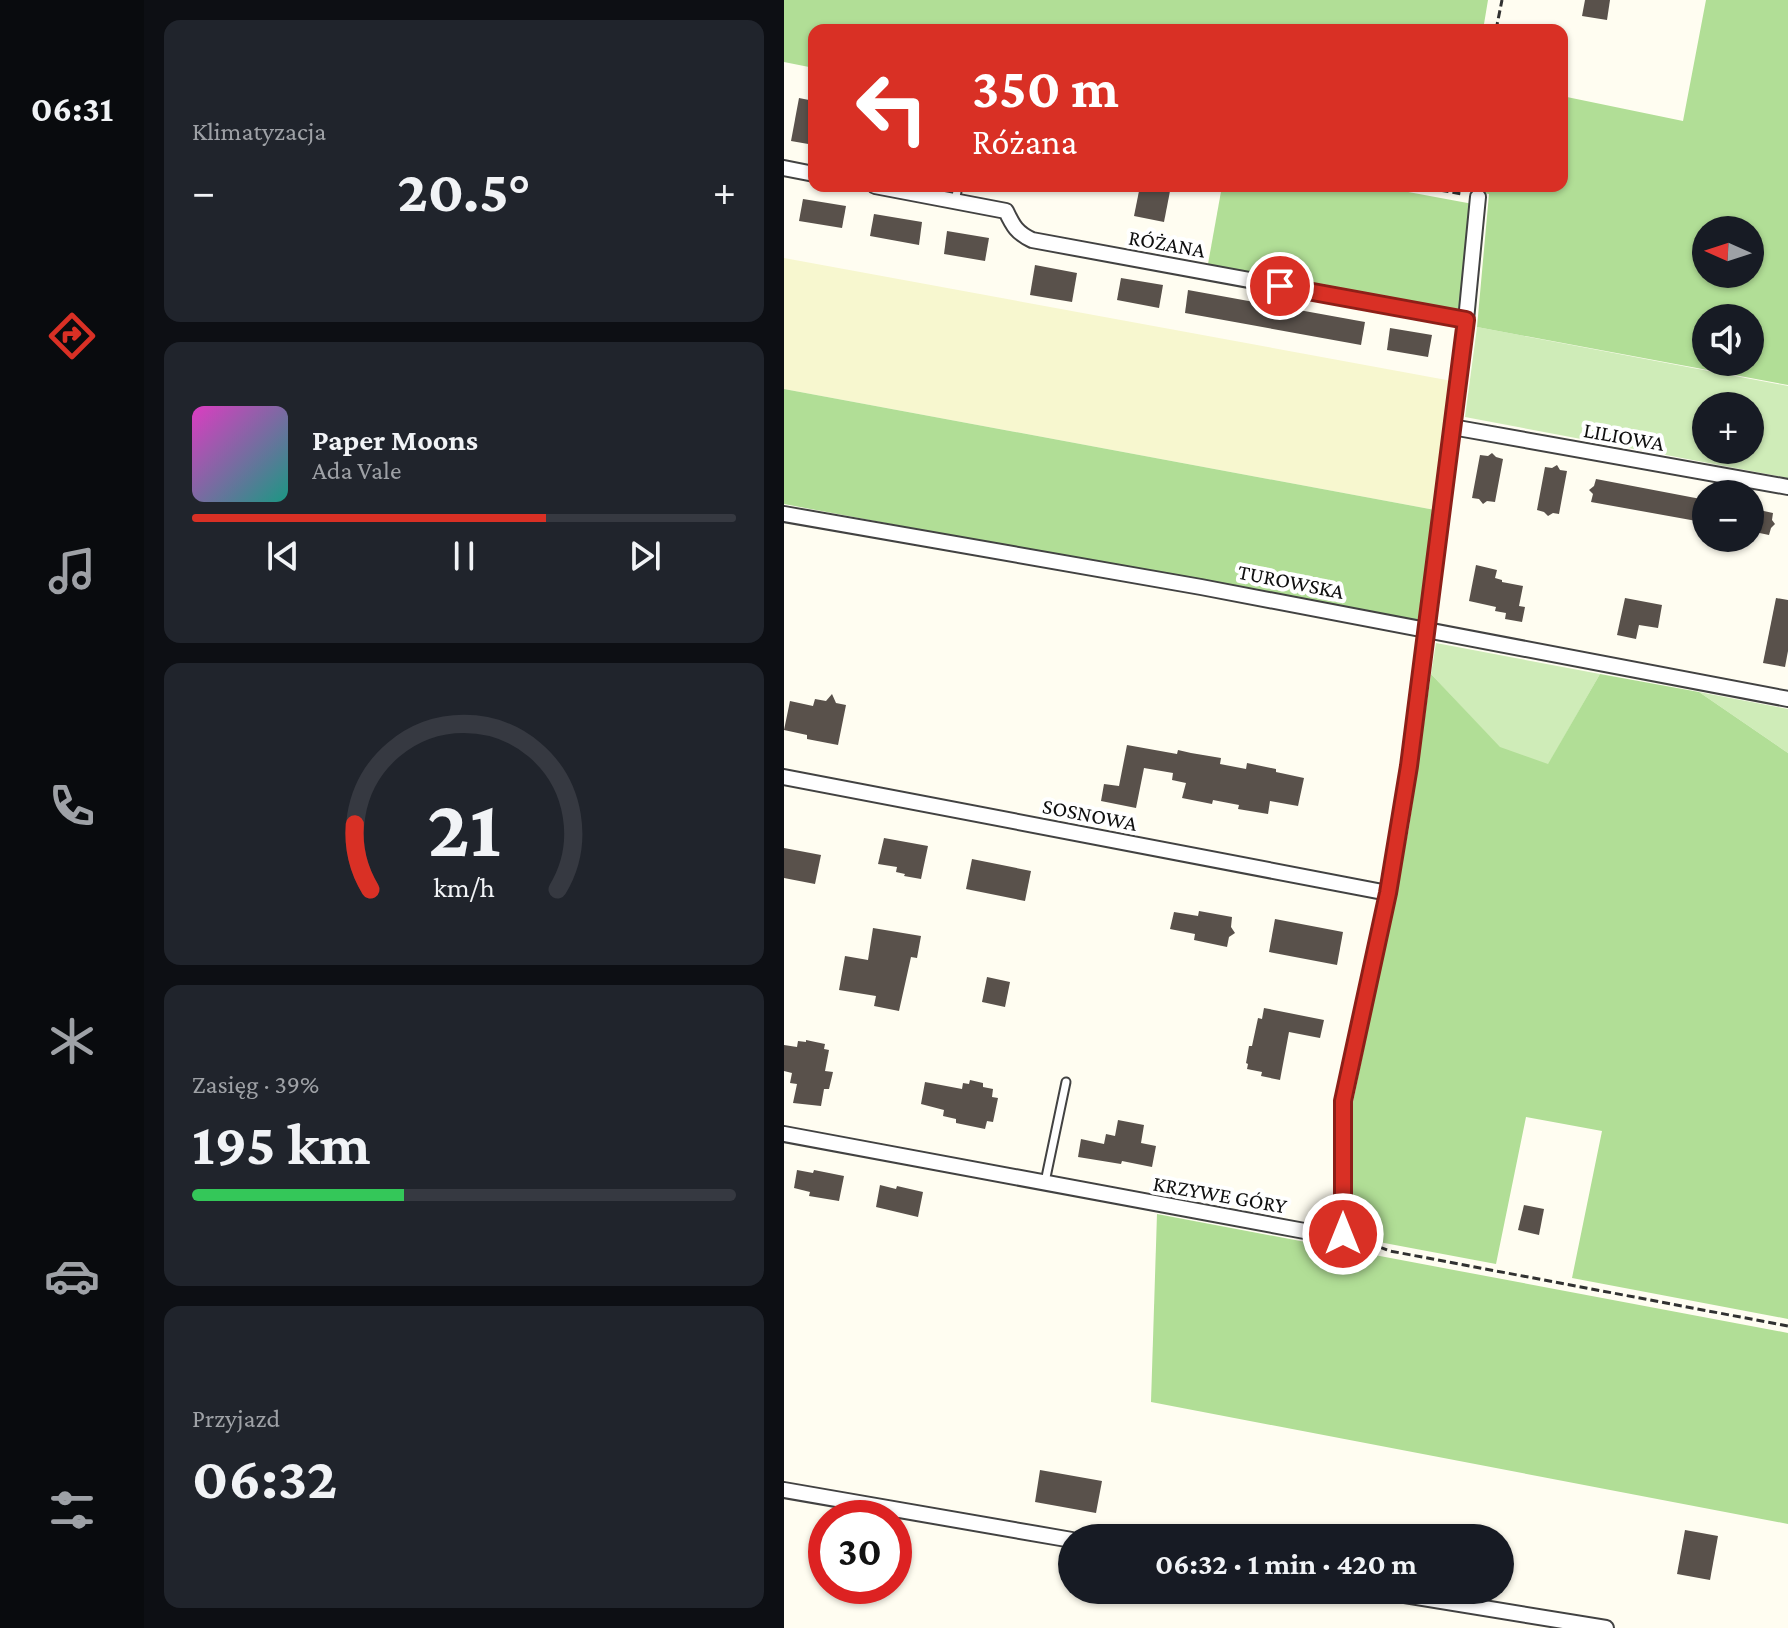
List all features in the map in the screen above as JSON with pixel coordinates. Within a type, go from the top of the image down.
[{"type":"street","points":[[784,168],[808,173]]},
{"type":"street","name":"RÓŻANA","points":[[905,192],[1006,211],[1019,234],[1032,240],[1466,320]]},
{"type":"street","points":[[1343,1234],[1343,1101],[1388,893],[1409,766],[1466,320],[1478,197]]},
{"type":"street","name":"LILIOWA","points":[[1452,427],[1788,487]]},
{"type":"street","name":"TUROWSKA","points":[[784,514],[1201,587],[1788,699]]},
{"type":"street","name":"SOSNOWA","points":[[784,777],[1388,893]]},
{"type":"street","name":"KRZYWE GÓRY","points":[[784,1134],[1310,1232],[1343,1234]]},
{"type":"street","points":[[784,1490],[1058,1538]]},
{"type":"street","points":[[1459,1604],[1606,1628]]},
{"type":"lane","points":[[955,202],[957,192]]},
{"type":"lane","points":[[1044,1184],[1066,1082]]},
{"type":"path","points":[[1497,24],[1502,0]]},
{"type":"path","points":[[1450,192],[1478,197]]},
{"type":"path","points":[[1343,1234],[1390,1251],[1788,1326]]},
{"type":"green space","points":[[784,0],[1488,0],[1484,24],[808,24],[808,67],[784,62]]},
{"type":"green space","points":[[1706,0],[1788,0],[1788,385],[1740,376],[1764,376],[1764,304],[1692,304],[1692,367],[1477,327],[1489,194],[1478,192],[1568,192],[1568,97],[1683,121]]},
{"type":"green space","points":[[1221,192],[1408,192],[1473,204],[1460,310],[1208,264]]},
{"type":"green space","points":[[784,258],[1452,381],[1435,510],[784,389]]},
{"type":"green space","points":[[1477,327],[1692,368],[1692,376],[1735,376],[1788,386],[1788,478],[1714,464],[1764,464],[1764,392],[1692,392],[1692,460],[1465,417]]},
{"type":"green space","points":[[784,389],[1435,510],[1421,623],[784,504]]},
{"type":"green space","points":[[1436,643],[1600,674],[1548,765],[1500,748],[1431,674]]},
{"type":"green space","points":[[1431,674],[1500,747],[1548,764],[1600,674],[1699,692],[1788,753],[1788,1319],[1572,1278],[1602,1131],[1526,1117],[1496,1264],[1379,1242],[1352,1224],[1347,1195],[1349,1122],[1409,828]]},
{"type":"green space","points":[[1699,692],[1788,709],[1788,753]]},
{"type":"green space","points":[[1157,1214],[1788,1333],[1788,1524],[1151,1402]]},
{"type":"building","points":[[1585,0],[1610,0],[1607,20],[1582,16]]},
{"type":"building","points":[[799,98],[808,100],[808,144],[791,141]]},
{"type":"building","points":[[1139,192],[1170,192],[1164,222],[1134,216]]},
{"type":"building","points":[[803,199],[846,206],[842,228],[799,221]]},
{"type":"building","points":[[874,214],[922,222],[919,245],[870,236]]},
{"type":"building","points":[[947,231],[989,238],[985,261],[944,254]]},
{"type":"building","points":[[1035,265],[1077,273],[1072,302],[1030,295]]},
{"type":"building","points":[[1121,278],[1163,285],[1159,308],[1117,300]]},
{"type":"building","points":[[1188,290],[1365,322],[1361,345],[1185,313]]},
{"type":"building","points":[[1390,328],[1432,335],[1428,357],[1387,350]]},
{"type":"building","points":[[1492,453],[1503,459],[1495,502],[1483,504],[1479,499],[1472,498],[1480,455]]},
{"type":"building","points":[[1557,465],[1560,470],[1567,471],[1559,514],[1548,516],[1537,510],[1545,467]]},
{"type":"building","points":[[1596,479],[1692,497],[1692,520],[1591,502],[1593,494],[1589,490]]},
{"type":"building","points":[[1764,511],[1773,513],[1775,524],[1769,535],[1764,534]]},
{"type":"building","points":[[1476,565],[1497,570],[1495,578],[1502,582],[1523,586],[1519,606],[1525,607],[1522,622],[1505,619],[1506,613],[1495,611],[1496,607],[1469,601]]},
{"type":"building","points":[[1625,598],[1662,605],[1658,628],[1639,625],[1636,639],[1617,635]]},
{"type":"building","points":[[1776,598],[1788,600],[1785,667],[1763,663]]},
{"type":"building","points":[[832,694],[836,703],[846,705],[838,745],[807,739],[807,735],[784,730],[790,701],[813,706],[815,699],[826,701]]},
{"type":"building","points":[[1127,745],[1221,758],[1220,764],[1246,769],[1247,763],[1304,778],[1298,806],[1270,801],[1268,814],[1238,809],[1239,805],[1213,800],[1212,804],[1182,798],[1186,783],[1172,780],[1173,773],[1144,768],[1136,808],[1101,801],[1104,784],[1119,786]]},
{"type":"building","points":[[884,838],[928,846],[921,879],[896,872],[897,867],[878,864]]},
{"type":"building","points":[[784,848],[821,855],[815,884],[784,878]]},
{"type":"building","points":[[972,859],[1031,871],[1025,901],[966,889]]},
{"type":"building","points":[[1199,911],[1232,917],[1231,927],[1235,933],[1229,937],[1227,947],[1194,940],[1195,934],[1170,929],[1174,912],[1198,916]]},
{"type":"building","points":[[1275,919],[1343,932],[1337,965],[1269,952]]},
{"type":"building","points":[[873,928],[921,936],[917,958],[911,957],[899,1011],[874,1006],[876,996],[839,990],[845,956],[868,960]]},
{"type":"building","points":[[987,977],[1010,982],[1005,1007],[982,1002]]},
{"type":"building","points":[[1264,1008],[1324,1020],[1320,1038],[1289,1032],[1280,1080],[1247,1069],[1249,1046],[1252,1046],[1258,1018],[1262,1019]]},
{"type":"building","points":[[798,1041],[825,1044],[824,1049],[829,1050],[825,1071],[833,1072],[829,1089],[824,1089],[821,1106],[793,1103],[797,1084],[790,1083],[792,1073],[784,1071],[784,1045],[797,1047]]},
{"type":"building","points":[[970,1080],[993,1089],[992,1097],[998,1098],[993,1122],[987,1121],[985,1129],[956,1123],[956,1119],[943,1116],[944,1110],[921,1104],[925,1082],[962,1089],[963,1083],[969,1084]]},
{"type":"building","points":[[1118,1120],[1144,1125],[1141,1143],[1156,1146],[1152,1167],[1078,1157],[1081,1139],[1104,1144],[1106,1134],[1115,1136]]},
{"type":"building","points":[[797,1170],[844,1176],[839,1201],[809,1196],[810,1192],[794,1188]]},
{"type":"building","points":[[880,1185],[923,1192],[918,1217],[876,1207]]},
{"type":"building","points":[[1524,1205],[1544,1209],[1539,1235],[1518,1230]]},
{"type":"building","points":[[1040,1470],[1102,1481],[1096,1513],[1035,1502]]},
{"type":"building","points":[[1685,1530],[1718,1536],[1710,1580],[1677,1574]]},
{"type":"route","points":[[1280,286],[1466,320],[1409,766],[1388,893],[1343,1101],[1343,1234]]}]
